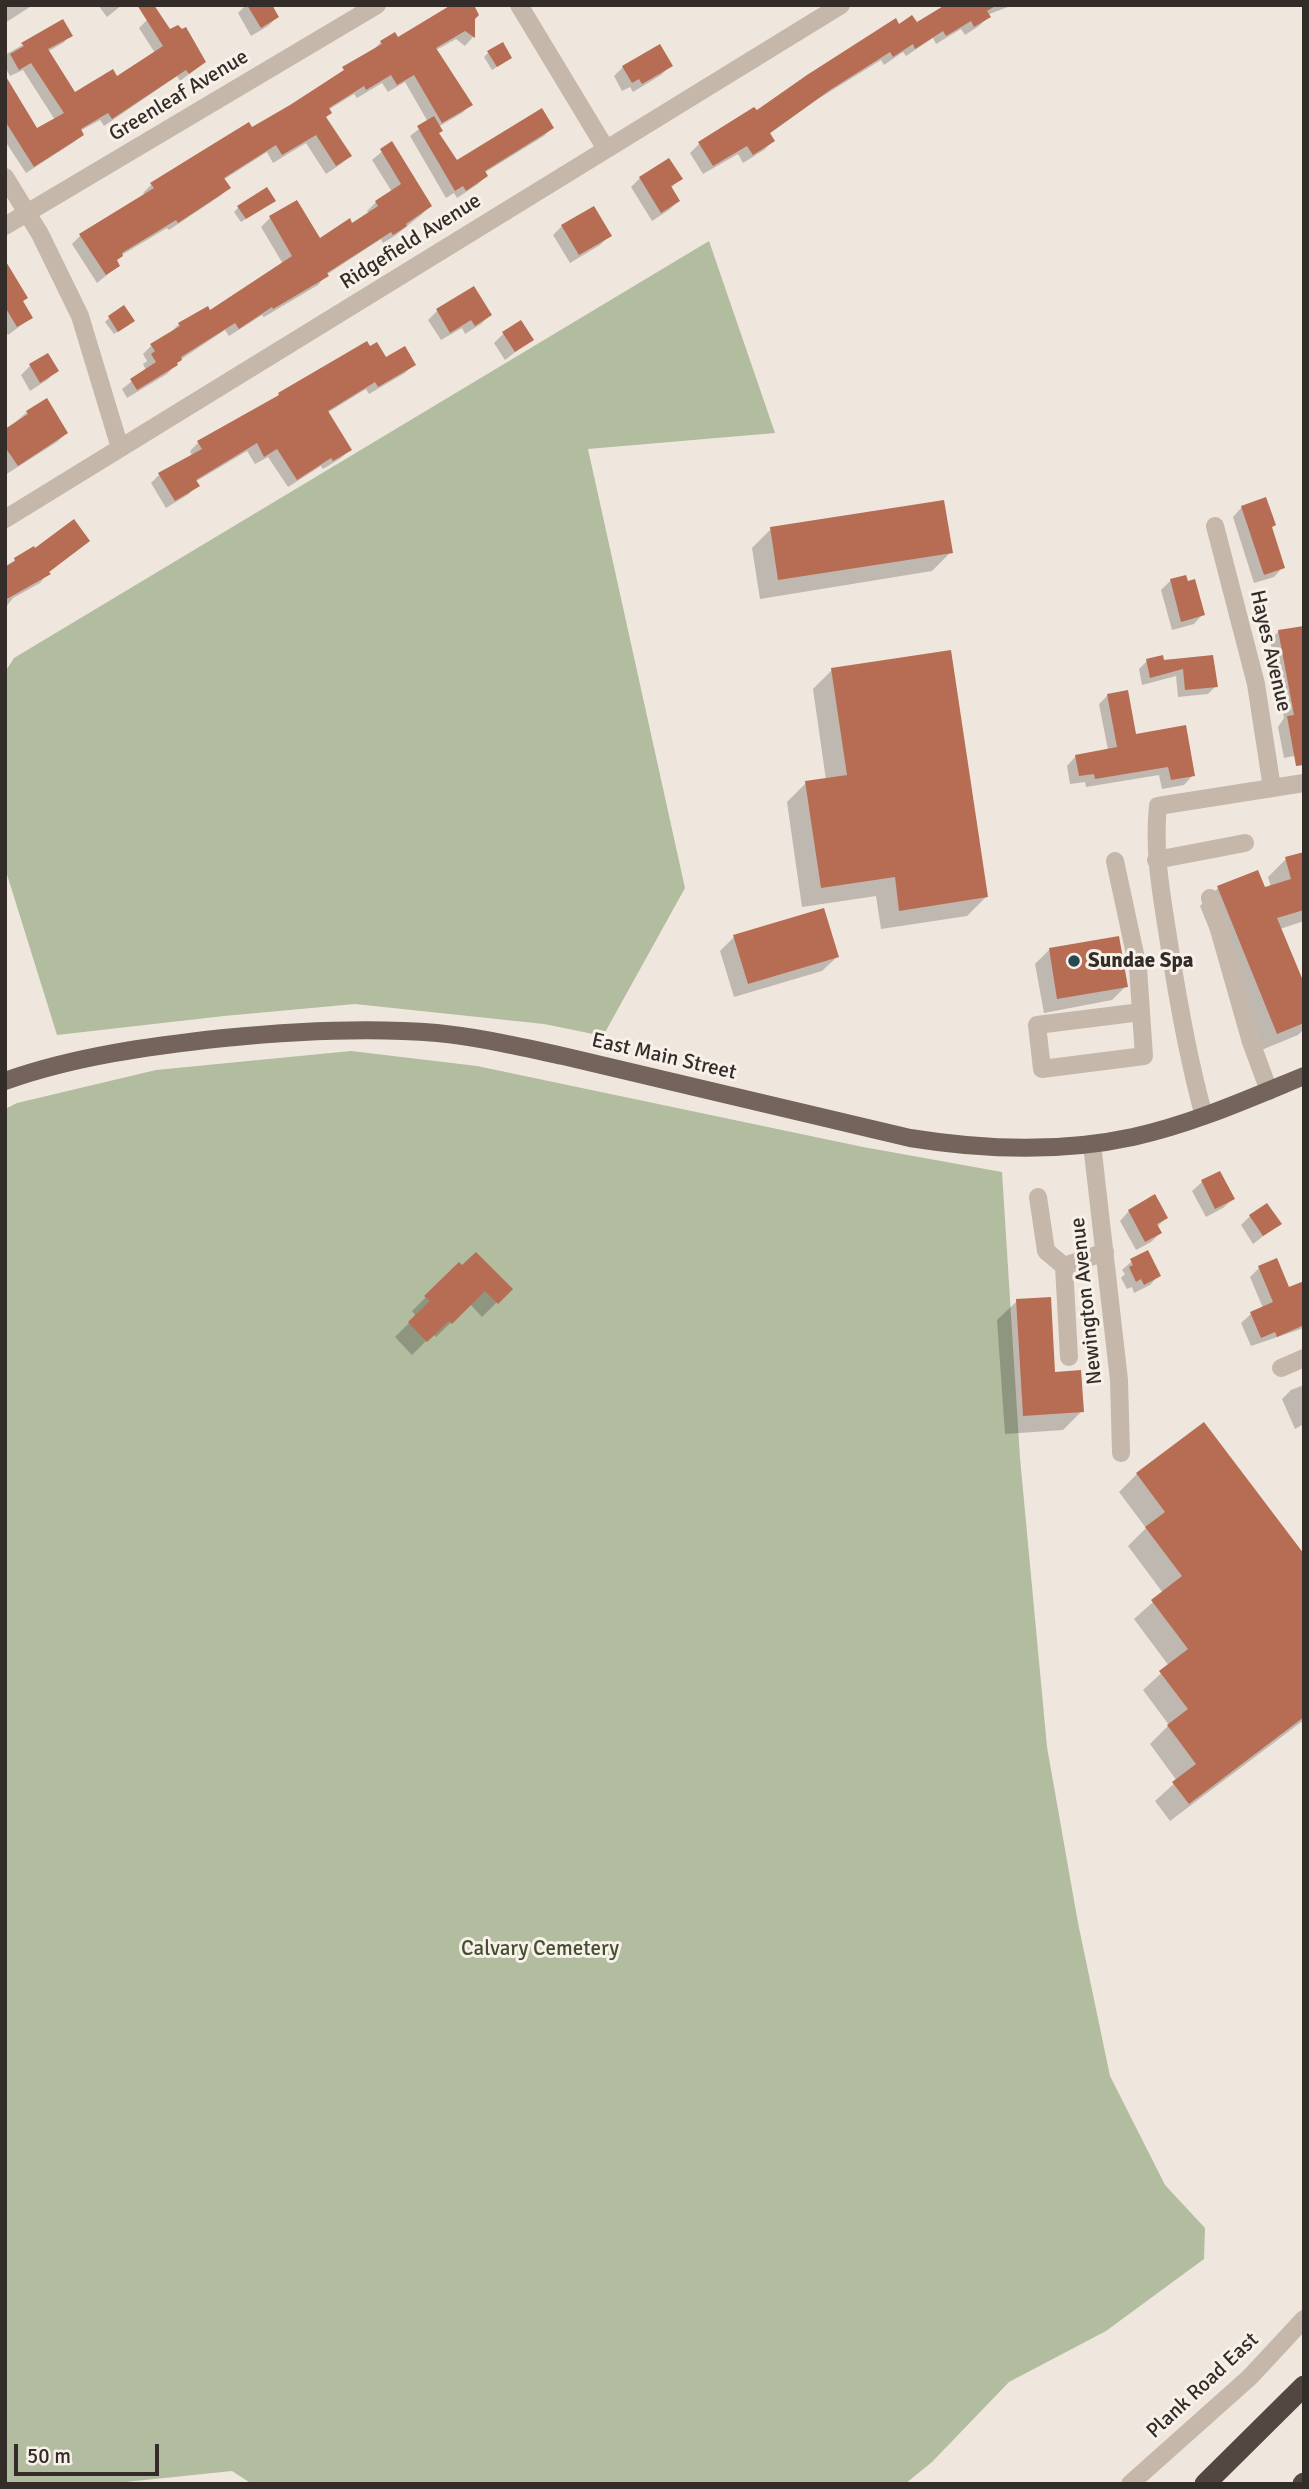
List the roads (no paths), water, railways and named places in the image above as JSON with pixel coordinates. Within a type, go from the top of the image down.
[{"type":"highway","points":[[1205,2484],[1304,2386]]},
{"type":"main road","name":"East Main Street","points":[[5,1081],[91,1058],[206,1040],[315,1031],[415,1032],[507,1044],[828,1120],[929,1141],[1013,1148],[1092,1144],[1133,1137],[1204,1116],[1303,1079]]},
{"type":"street","name":"Greenleaf Avenue","points":[[5,226],[377,5]]},
{"type":"street","points":[[519,5],[606,149]]},
{"type":"street","name":"Ridgefield Avenue","points":[[5,519],[841,5]]},
{"type":"street","points":[[5,177],[40,234],[80,316],[120,448]]},
{"type":"street","name":"Hayes Avenue","points":[[1214,526],[1256,684],[1272,788]]},
{"type":"street","points":[[1204,1116],[1186,1044],[1156,860],[1158,806],[1304,783]]},
{"type":"street","points":[[1156,860],[1245,843]]},
{"type":"street","points":[[1115,861],[1138,968],[1141,1012],[1144,1056],[1042,1069],[1037,1026],[1141,1012]]},
{"type":"street","points":[[1210,898],[1251,1042],[1269,1091]]},
{"type":"street","name":"Newington Avenue","points":[[1092,1144],[1119,1381],[1121,1453]]},
{"type":"street","points":[[1038,1197],[1046,1251],[1063,1266],[1069,1357]]},
{"type":"street","points":[[1063,1266],[1105,1252]]},
{"type":"street","points":[[1281,1368],[1304,1358]]},
{"type":"street","name":"Plank Road East","points":[[1130,2484],[1250,2377],[1304,2319]]},
{"type":"place","name":"Sundae Spa","points":[[1074,961]]},
{"type":"park label","name":"Calvary Cemetery","points":[[540,1949]]}]
